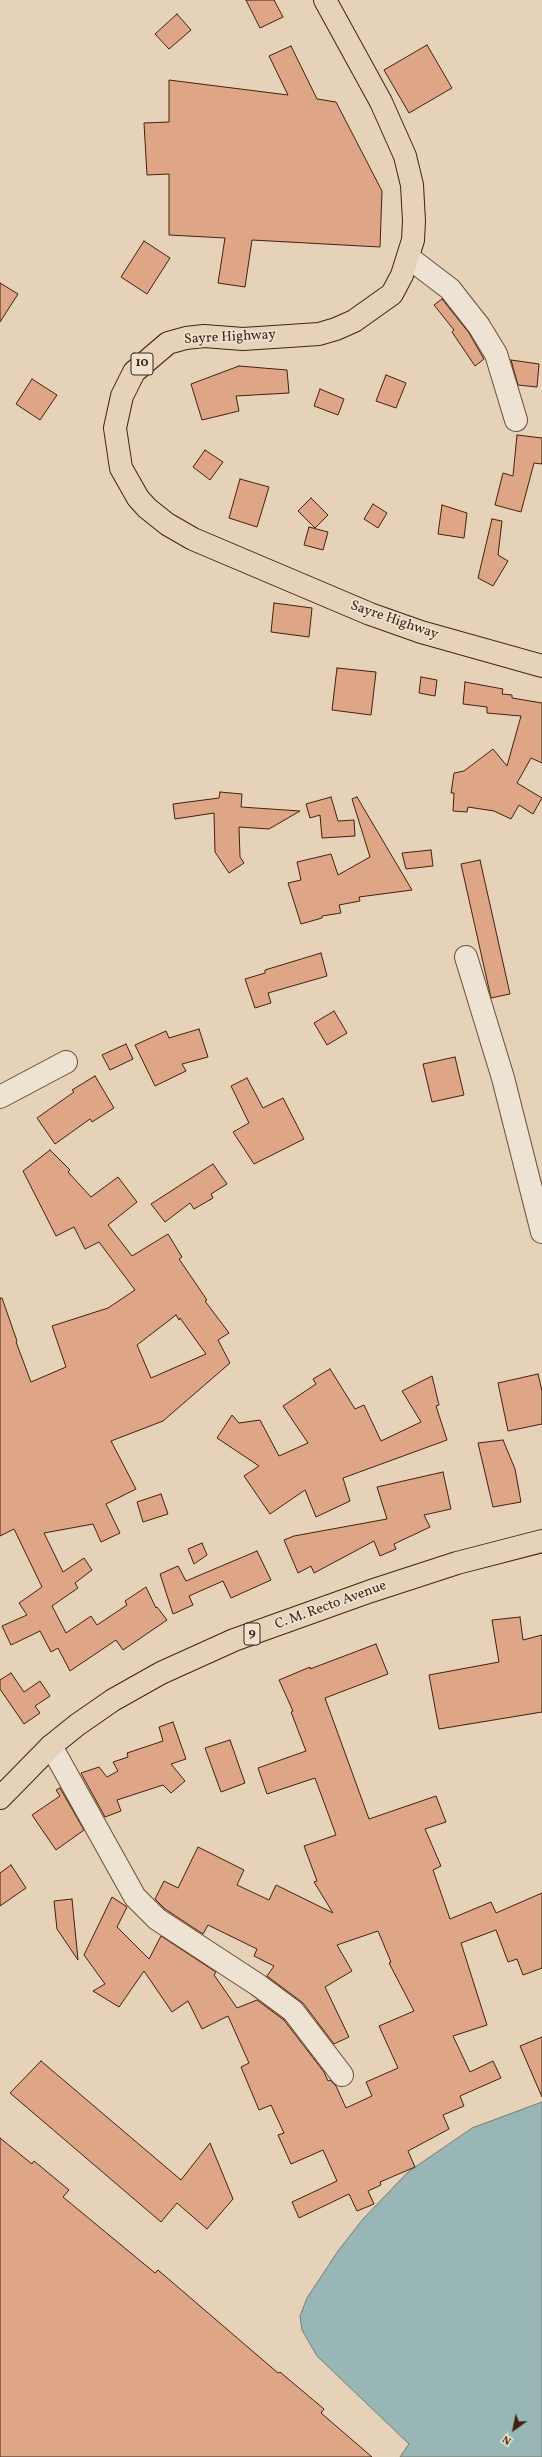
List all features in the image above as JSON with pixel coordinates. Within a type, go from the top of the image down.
[{"type":"highway","name":"Sayre Highway","points":[[325,0],[380,102],[405,156],[412,185],[414,221],[408,257],[402,275],[392,294],[354,321],[336,329],[319,334],[243,338],[204,336],[186,338],[168,343],[134,372],[122,396],[117,416],[115,441],[121,468],[138,498],[147,508],[167,524],[193,539],[370,614],[420,632],[542,666]]},
{"type":"highway","name":"C. M. Recto Avenue","points":[[1,1794],[51,1746],[113,1700],[161,1674],[234,1640],[371,1591],[457,1563],[542,1541]]},
{"type":"street","points":[[408,257],[450,289],[479,326],[496,354],[516,420]]},
{"type":"street","points":[[466,957],[502,1078],[542,1232]]},
{"type":"street","points":[[0,1097],[66,1062]]},
{"type":"street","points":[[51,1746],[135,1898],[157,1919],[258,1985],[293,2012],[342,2075]]},
{"type":"water","points":[[542,2102],[542,2457],[400,2457],[409,2444],[317,2356],[302,2330],[300,2316],[307,2298],[338,2251],[363,2219],[408,2172],[472,2128]]},
{"type":"building","points":[[246,0],[274,0],[283,17],[260,28]]},
{"type":"building","points":[[177,14],[191,30],[169,49],[155,34]]},
{"type":"building","points":[[427,45],[452,88],[409,113],[384,70]]},
{"type":"building","points":[[291,46],[317,99],[336,102],[382,191],[380,247],[252,240],[245,287],[218,283],[225,238],[169,235],[169,174],[147,175],[144,123],[169,122],[169,80],[288,95],[269,56]]},
{"type":"building","points":[[144,241],[170,258],[147,294],[121,277]]},
{"type":"building","points":[[0,283],[18,294],[0,322]]},
{"type":"building","points":[[442,299],[469,333],[484,359],[475,366],[452,332],[454,330],[434,305]]},
{"type":"building","points":[[511,360],[539,364],[537,387],[518,385]]},
{"type":"building","points":[[239,366],[287,370],[289,393],[236,396],[239,411],[202,420],[191,384]]},
{"type":"building","points":[[386,375],[406,383],[396,408],[376,401]]},
{"type":"building","points":[[32,379],[57,395],[40,420],[16,404]]},
{"type":"building","points":[[320,389],[344,399],[338,415],[314,406]]},
{"type":"building","points":[[517,435],[542,438],[542,464],[534,463],[521,512],[495,505],[503,473],[513,476]]},
{"type":"building","points":[[205,450],[223,462],[210,480],[193,467]]},
{"type":"building","points":[[240,479],[269,487],[257,527],[229,518]]},
{"type":"building","points":[[311,498],[328,515],[315,528],[298,511]]},
{"type":"building","points":[[373,504],[387,513],[378,528],[364,519]]},
{"type":"building","points":[[442,505],[467,513],[464,538],[438,534]]},
{"type":"building","points":[[492,519],[502,521],[498,555],[508,561],[493,586],[478,578]]},
{"type":"building","points":[[309,527],[328,532],[323,550],[304,545]]},
{"type":"building","points":[[274,603],[312,608],[309,637],[271,632]]},
{"type":"building","points":[[337,668],[376,672],[371,715],[332,710]]},
{"type":"building","points":[[421,677],[437,680],[435,696],[419,693]]},
{"type":"building","points":[[465,682],[503,689],[502,694],[512,695],[512,698],[542,703],[542,763],[531,758],[517,783],[542,798],[533,814],[519,805],[511,819],[494,811],[468,807],[467,812],[453,811],[454,793],[451,793],[454,773],[464,771],[493,749],[507,766],[521,716],[487,713],[487,707],[463,704]]},
{"type":"building","points":[[220,792],[242,794],[241,807],[300,811],[269,829],[239,827],[240,857],[244,863],[229,873],[215,852],[214,813],[175,819],[173,804],[219,798]]},
{"type":"building","points":[[331,797],[338,821],[354,820],[355,836],[322,838],[320,815],[310,818],[306,804]]},
{"type":"building","points":[[357,797],[412,890],[359,897],[360,901],[339,905],[341,913],[322,916],[322,918],[301,924],[288,883],[301,880],[297,862],[331,854],[338,875],[370,857],[352,799]]},
{"type":"building","points":[[431,850],[433,866],[406,869],[402,853]]},
{"type":"building","points":[[480,860],[510,994],[491,998],[461,864]]},
{"type":"building","points":[[321,953],[327,976],[268,993],[271,1003],[255,1008],[245,979],[265,973],[265,970]]},
{"type":"building","points":[[334,1011],[347,1033],[327,1045],[314,1023]]},
{"type":"building","points":[[199,1029],[208,1057],[182,1064],[186,1071],[155,1086],[135,1045],[166,1031],[169,1038]]},
{"type":"building","points":[[126,1044],[133,1059],[110,1070],[102,1055]]},
{"type":"building","points":[[455,1057],[464,1095],[432,1102],[423,1064]]},
{"type":"building","points":[[95,1076],[114,1108],[92,1122],[90,1119],[55,1144],[37,1118],[74,1092],[72,1090]]},
{"type":"building","points":[[247,1078],[263,1108],[283,1098],[304,1139],[254,1164],[233,1132],[249,1123],[231,1086]]},
{"type":"building","points":[[50,1150],[70,1170],[68,1172],[91,1197],[118,1177],[137,1202],[108,1225],[132,1256],[168,1234],[182,1257],[179,1259],[207,1300],[205,1301],[229,1333],[218,1340],[230,1363],[163,1421],[111,1441],[136,1489],[106,1504],[120,1533],[101,1542],[93,1524],[44,1533],[63,1572],[84,1558],[92,1570],[75,1583],[78,1588],[52,1606],[66,1633],[91,1616],[97,1625],[127,1605],[125,1601],[146,1587],[156,1608],[157,1607],[167,1620],[123,1650],[116,1640],[70,1671],[58,1648],[51,1652],[40,1631],[11,1645],[2,1626],[27,1615],[19,1603],[42,1587],[14,1529],[0,1536],[0,1298],[2,1298],[31,1382],[66,1367],[52,1326],[108,1308],[135,1290],[99,1242],[85,1249],[74,1227],[56,1236],[23,1171]],"holes":[[[176,1315],[179,1320],[180,1318],[206,1354],[151,1378],[137,1345]]]},
{"type":"building","points":[[213,1164],[227,1184],[211,1194],[213,1198],[194,1209],[190,1203],[165,1222],[151,1204]]},
{"type":"building","points":[[330,1369],[355,1409],[364,1405],[381,1441],[421,1422],[402,1391],[432,1376],[439,1405],[436,1406],[447,1440],[343,1478],[350,1501],[316,1517],[305,1490],[270,1514],[244,1476],[259,1466],[217,1438],[232,1415],[239,1423],[260,1420],[279,1456],[308,1443],[283,1406],[316,1384],[313,1379]]},
{"type":"building","points":[[538,1374],[542,1391],[542,1424],[508,1431],[498,1383]]},
{"type":"building","points":[[503,1440],[515,1469],[521,1502],[493,1507],[478,1443]]},
{"type":"building","points":[[443,1472],[451,1509],[424,1515],[430,1527],[394,1544],[396,1549],[380,1556],[374,1541],[314,1573],[311,1566],[298,1573],[284,1540],[294,1536],[387,1519],[377,1487]]},
{"type":"building","points":[[161,1494],[168,1514],[143,1522],[137,1502]]},
{"type":"building","points":[[202,1543],[207,1555],[194,1564],[188,1549]]},
{"type":"building","points":[[257,1551],[271,1580],[231,1598],[223,1581],[189,1596],[193,1605],[173,1614],[160,1574],[178,1566],[186,1581]]},
{"type":"building","points":[[520,1617],[523,1640],[542,1635],[542,1712],[439,1729],[429,1675],[499,1662],[492,1620]]},
{"type":"building","points":[[376,1644],[388,1674],[325,1698],[369,1819],[436,1796],[446,1822],[425,1829],[441,1866],[433,1870],[450,1919],[491,1902],[496,1913],[542,1893],[542,1968],[523,1975],[517,1959],[508,1962],[496,1930],[461,1943],[487,2025],[453,2036],[470,2072],[493,2061],[501,2078],[460,2096],[464,2106],[443,2115],[449,2129],[408,2151],[415,2167],[380,2182],[381,2185],[368,2191],[374,2204],[357,2211],[349,2194],[299,2218],[292,2202],[337,2181],[323,2150],[291,2164],[278,2135],[284,2133],[271,2105],[259,2110],[241,2067],[249,2063],[228,2016],[202,2029],[188,2001],[172,2012],[144,1971],[119,2007],[93,1991],[105,1984],[84,1955],[112,1897],[127,1907],[117,1927],[149,1959],[161,1936],[216,1972],[214,1975],[237,2008],[257,2000],[284,2020],[324,2072],[328,2081],[330,2080],[336,2086],[346,2108],[372,2096],[366,2082],[398,2068],[379,2026],[414,2011],[389,1963],[391,1962],[378,1931],[337,1945],[352,1971],[325,1987],[349,2037],[334,2044],[303,2003],[267,1976],[274,1966],[254,1956],[257,1949],[208,1925],[203,1934],[165,1909],[155,1899],[164,1881],[178,1888],[198,1847],[244,1870],[237,1885],[269,1900],[276,1885],[333,1913],[314,1882],[317,1881],[304,1846],[336,1835],[315,1778],[267,1794],[258,1768],[306,1751],[291,1712],[293,1711],[279,1680],[310,1667],[310,1669]]},
{"type":"building","points":[[11,1673],[24,1692],[40,1681],[50,1696],[35,1706],[40,1713],[24,1724],[0,1689],[0,1680]]},
{"type":"building","points":[[173,1722],[186,1759],[171,1764],[185,1781],[171,1793],[163,1785],[117,1800],[121,1811],[105,1817],[81,1773],[99,1767],[107,1777],[118,1771],[113,1762],[128,1757],[127,1753],[163,1741],[159,1727]]},
{"type":"building","points":[[230,1740],[245,1783],[221,1792],[205,1748]]},
{"type":"building","points":[[60,1788],[84,1830],[56,1850],[32,1815],[60,1796],[56,1790]]},
{"type":"building","points":[[11,1865],[26,1888],[0,1906],[0,1873]]},
{"type":"building","points":[[72,1899],[78,1960],[57,1929],[54,1901]]},
{"type":"building","points":[[542,2037],[542,2097],[520,2046]]},
{"type":"building","points":[[41,2061],[181,2180],[210,2143],[233,2199],[207,2229],[177,2203],[161,2222],[10,2093]]},
{"type":"building","points":[[0,2138],[32,2164],[34,2161],[69,2190],[63,2197],[155,2273],[158,2270],[278,2373],[280,2372],[324,2409],[321,2413],[372,2457],[0,2457]]}]
